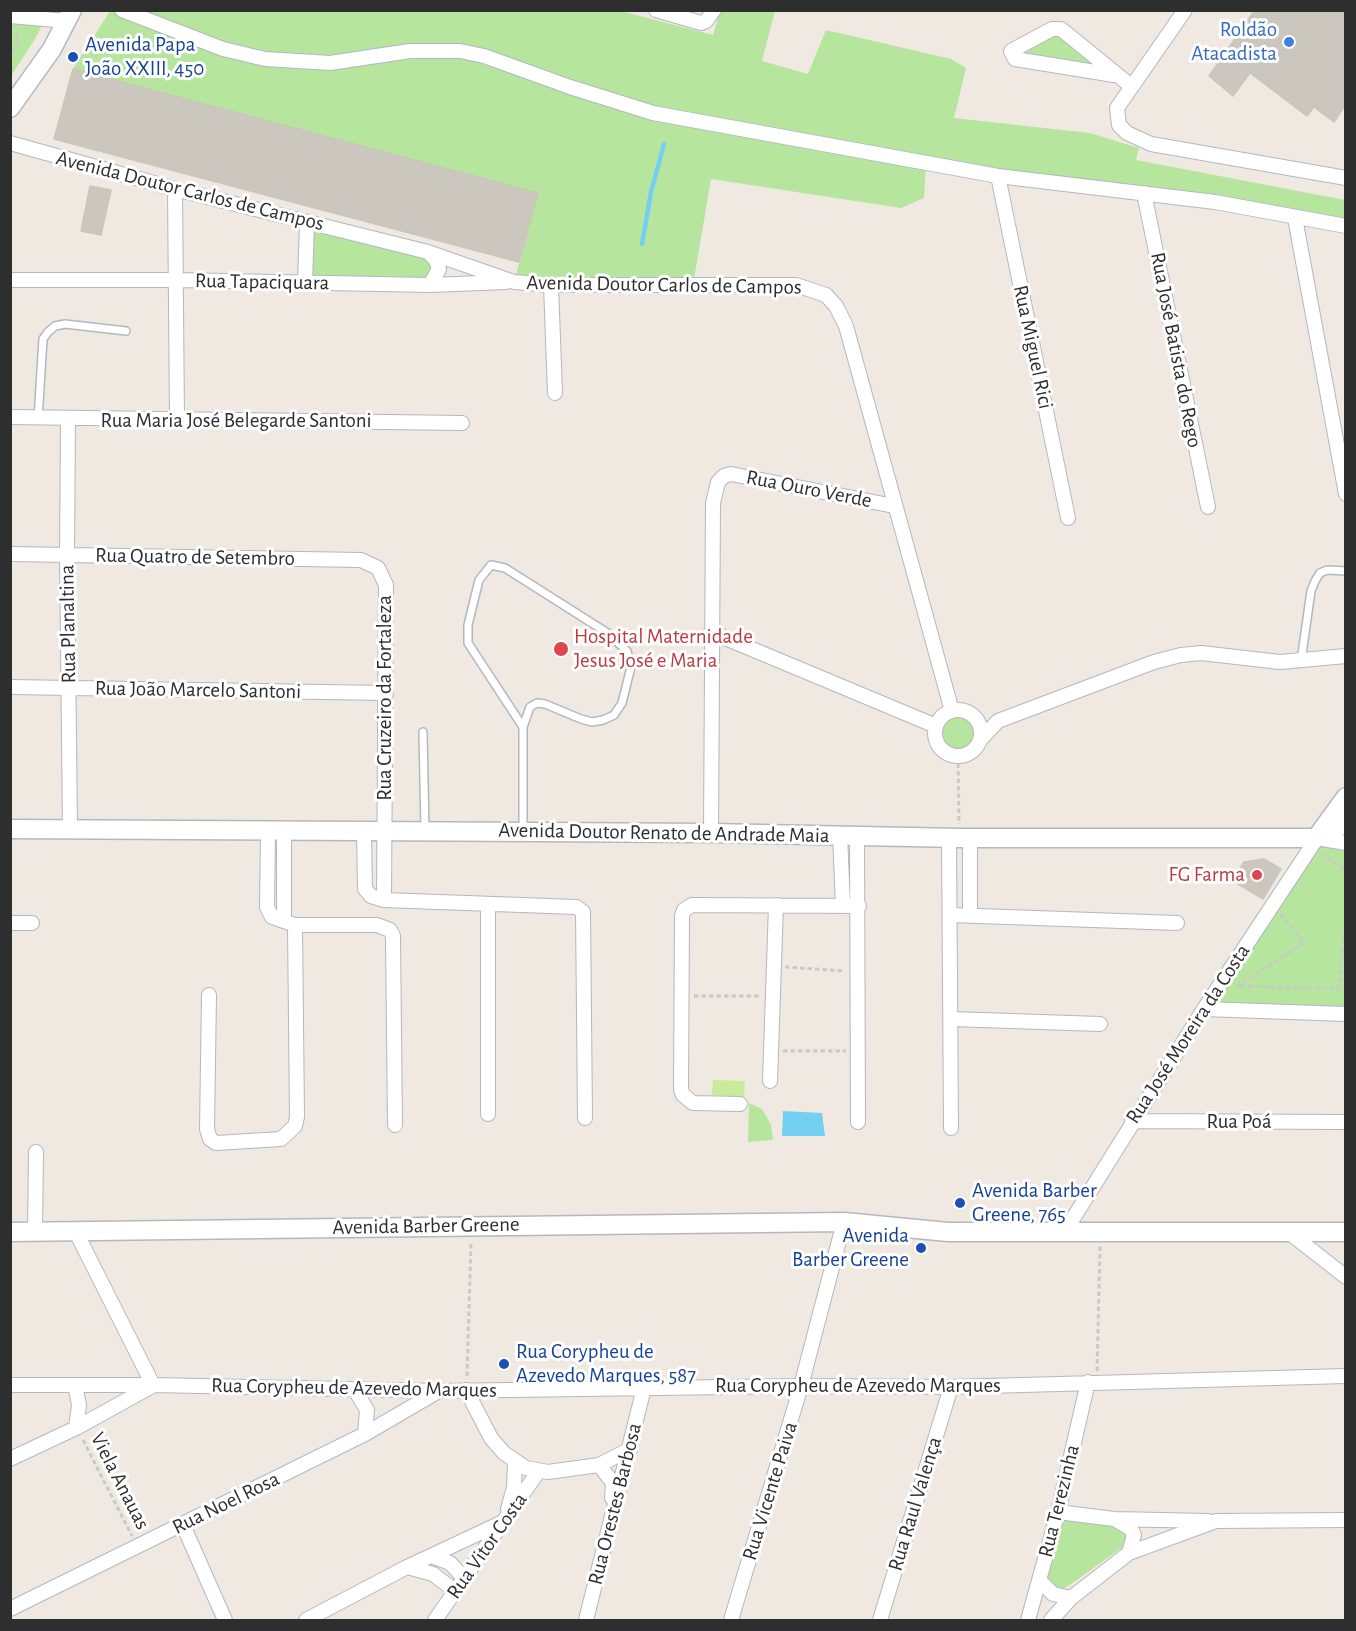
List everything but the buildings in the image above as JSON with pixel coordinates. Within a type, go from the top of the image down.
[{"type":"street","points":[[123,10],[223,49],[283,61],[330,63],[410,51],[436,49],[460,51],[484,56],[653,113],[998,176],[1215,202],[1346,226]]},
{"type":"street","points":[[656,10],[701,23],[706,21],[714,10]]},
{"type":"street","points":[[1185,10],[1117,108],[1119,125],[1127,134],[1151,144],[1346,178]]},
{"type":"street","points":[[12,21],[70,16]]},
{"type":"street","points":[[10,108],[70,16]]},
{"type":"street","points":[[1114,75],[1015,59],[1011,51],[1052,29],[1061,29],[1114,75],[1131,86]]},
{"type":"street","name":"Avenida Doutor Carlos de Campos","points":[[10,143],[176,189],[428,252],[514,282],[551,285],[796,285],[826,296],[836,306],[846,326],[952,711]]},
{"type":"street","name":"Rua Miguel Rici","points":[[998,176],[1068,518]]},
{"type":"street","points":[[176,189],[177,421]]},
{"type":"street","name":"Rua José Batista do Rego","points":[[1144,193],[1208,507]]},
{"type":"street","points":[[1295,218],[1346,494]]},
{"type":"street","points":[[305,282],[307,222]]},
{"type":"street","points":[[428,252],[436,260],[439,269],[430,285]]},
{"type":"street","name":"Rua Tapaciquara","points":[[10,280],[175,280],[430,285],[514,282]]},
{"type":"street","points":[[551,285],[555,393]]},
{"type":"street","name":"Rua Maria José Belegarde Santoni","points":[[10,417],[68,420],[462,423]]},
{"type":"street","name":"Rua Planaltina","points":[[68,420],[70,829]]},
{"type":"street","name":"Rua Ouro Verde","points":[[711,833],[714,491],[724,476],[731,474],[894,506]]},
{"type":"street","name":"Rua Quatro de Setembro","points":[[10,554],[361,560],[378,568]]},
{"type":"street","name":"Rua Cruzeiro da Fortaleza","points":[[378,568],[386,585],[384,900]]},
{"type":"street","points":[[711,632],[936,726]]},
{"type":"street","points":[[998,721],[969,713],[952,711],[945,714],[936,726],[935,733],[939,747],[951,755],[958,756],[972,752],[998,721],[1154,662],[1181,655],[1201,653],[1301,662],[1346,656]]},
{"type":"street","name":"Rua João Marcelo Santoni","points":[[10,687],[386,693]]},
{"type":"street","points":[[969,713],[979,724],[980,740]]},
{"type":"street","points":[[1317,838],[1346,797]]},
{"type":"street","points":[[1317,838],[1346,823]]},
{"type":"street","name":"Avenida Doutor Renato de Andrade Maia","points":[[10,829],[523,831],[959,838],[1317,838]]},
{"type":"street","points":[[276,831],[267,907],[272,916],[289,923],[377,925],[390,930],[393,936],[395,1125]]},
{"type":"street","points":[[364,831],[365,889],[371,896],[384,900],[576,907],[583,912],[585,1118]]},
{"type":"street","points":[[843,906],[849,835]]},
{"type":"street","points":[[849,835],[859,906],[858,1122]]},
{"type":"street","points":[[951,1128],[951,915],[959,838]]},
{"type":"street","points":[[959,838],[969,915]]},
{"type":"street","points":[[1317,838],[1346,843]]},
{"type":"street","name":"Rua José Moreira da Costa","points":[[1064,1233],[1132,1121],[1317,838]]},
{"type":"street","points":[[488,904],[488,1114]]},
{"type":"street","points":[[770,1081],[776,905]]},
{"type":"street","points":[[740,1104],[693,1103],[683,1095],[682,916],[687,907],[859,906]]},
{"type":"street","points":[[951,915],[1177,923]]},
{"type":"street","points":[[10,923],[32,922]]},
{"type":"street","points":[[210,995],[207,1129],[210,1139],[216,1143],[281,1139],[295,1126],[297,1117],[289,923]]},
{"type":"street","points":[[1204,1009],[1346,1014]]},
{"type":"street","points":[[951,1018],[1100,1024]]},
{"type":"street","name":"Rua Poá","points":[[1132,1121],[1346,1122]]},
{"type":"street","points":[[35,1232],[36,1152]]},
{"type":"street","name":"Avenida Barber Greene","points":[[10,1232],[844,1222],[948,1232],[1291,1234],[1346,1232]]},
{"type":"street","name":"Rua Vicente Paiva","points":[[731,1620],[801,1386],[844,1222]]},
{"type":"street","points":[[10,1459],[76,1428],[153,1385],[76,1232]]},
{"type":"street","points":[[1291,1234],[1346,1277]]},
{"type":"street","name":"Rua Corypheu de Azevedo Marques","points":[[10,1386],[153,1385],[438,1391],[801,1386],[951,1387],[1346,1376]]},
{"type":"street","name":"Rua Terezinha","points":[[1028,1620],[1093,1382]]},
{"type":"street","points":[[75,1385],[79,1405],[76,1428]]},
{"type":"street","name":"Rua Raul Valença","points":[[880,1620],[951,1387]]},
{"type":"street","name":"Rua Orestes Barbosa","points":[[586,1620],[644,1388]]},
{"type":"street","points":[[355,1390],[367,1410],[365,1434]]},
{"type":"street","points":[[466,1390],[491,1438],[515,1462],[538,1472],[599,1465],[630,1449]]},
{"type":"street","name":"Rua Noel Rosa","points":[[10,1609],[365,1434],[438,1391]]},
{"type":"street","points":[[306,1620],[504,1520],[514,1487],[515,1462]]},
{"type":"street","points":[[599,1465],[613,1483],[612,1518]]},
{"type":"street","name":"Rua Vitor Costa","points":[[435,1620],[538,1472]]},
{"type":"street","points":[[1058,1512],[1114,1519],[1346,1520]]},
{"type":"street","points":[[1114,1519],[1131,1529],[1134,1535],[1129,1553]]},
{"type":"street","points":[[1050,1620],[1071,1598],[1129,1553],[1216,1521]]},
{"type":"street","points":[[183,1525],[225,1620]]},
{"type":"street","points":[[431,1556],[450,1563],[464,1578]]},
{"type":"street","points":[[407,1567],[433,1574],[455,1591]]},
{"type":"street","points":[[1039,1581],[1053,1594],[1071,1598]]},
{"type":"lane","points":[[38,419],[43,339],[48,332],[55,326],[65,324],[126,331]]},
{"type":"lane","points":[[523,831],[524,727],[530,707],[537,703],[545,704],[592,722],[614,715],[622,704],[631,667],[627,651],[606,632],[505,568],[491,565],[479,580],[468,625],[468,643],[524,727]]},
{"type":"lane","points":[[1301,662],[1311,591],[1315,581],[1320,573],[1327,570],[1346,572]]},
{"type":"lane","points":[[423,732],[425,831]]},
{"type":"path","points":[[11,51],[18,42],[12,21]]},
{"type":"path","points":[[958,756],[959,838]]},
{"type":"path","points":[[1275,907],[1304,943],[1237,986],[1338,989],[1346,922]]},
{"type":"path","points":[[774,966],[858,972]]},
{"type":"path","points":[[683,996],[773,996]]},
{"type":"path","points":[[772,1050],[858,1051]]},
{"type":"path","points":[[466,1390],[471,1225]]},
{"type":"path","points":[[1093,1382],[1101,1232]]},
{"type":"path","name":"Viela Anauas","points":[[76,1428],[138,1547]]},
{"type":"green space","points":[[617,10],[713,35],[720,11],[775,11],[762,61],[808,74],[826,30],[951,59],[966,68],[954,118],[1090,133],[1139,148],[1136,160],[1345,200],[1345,225],[926,163],[924,198],[901,208],[711,179],[693,285],[514,282],[538,193],[73,69],[110,11]]},
{"type":"green space","points":[[11,11],[49,11],[35,39],[11,76]]},
{"type":"green space","points":[[1061,31],[1089,60],[1100,70],[1015,53]]},
{"type":"green space","points":[[311,231],[430,258],[434,279],[309,278]]},
{"type":"green space","points":[[958,713],[966,714],[972,719],[977,725],[977,741],[972,747],[966,752],[958,753],[950,752],[944,747],[939,741],[938,733],[939,725],[944,719],[950,714]]},
{"type":"green space","points":[[1317,843],[1345,849],[1345,1009],[1213,1002]]},
{"type":"green space","points":[[713,1080],[745,1081],[744,1097],[712,1095]]},
{"type":"green space","points":[[749,1103],[762,1109],[771,1125],[773,1140],[748,1142]]},
{"type":"green space","points":[[1064,1520],[1092,1521],[1126,1529],[1130,1536],[1127,1544],[1074,1582],[1063,1589],[1052,1589],[1046,1581]]},
{"type":"water","points":[[783,1111],[822,1113],[825,1136],[782,1136]]},
{"type":"waterway","points":[[642,244],[651,192],[664,144]]},
{"type":"place","name":"Roldão Atacadista","points":[[1289,42]]},
{"type":"place","name":"Avenida Papa João XXIII, 450","points":[[73,57]]},
{"type":"place","name":"Hospital Maternidade Jesus José e Maria","points":[[561,649]]},
{"type":"place","name":"FG Farma","points":[[1257,875]]},
{"type":"place","name":"Avenida Barber Greene, 765","points":[[960,1203]]},
{"type":"place","name":"Avenida Barber Greene","points":[[921,1248]]},
{"type":"place","name":"Rua Corypheu de Azevedo Marques, 587","points":[[504,1364]]}]
